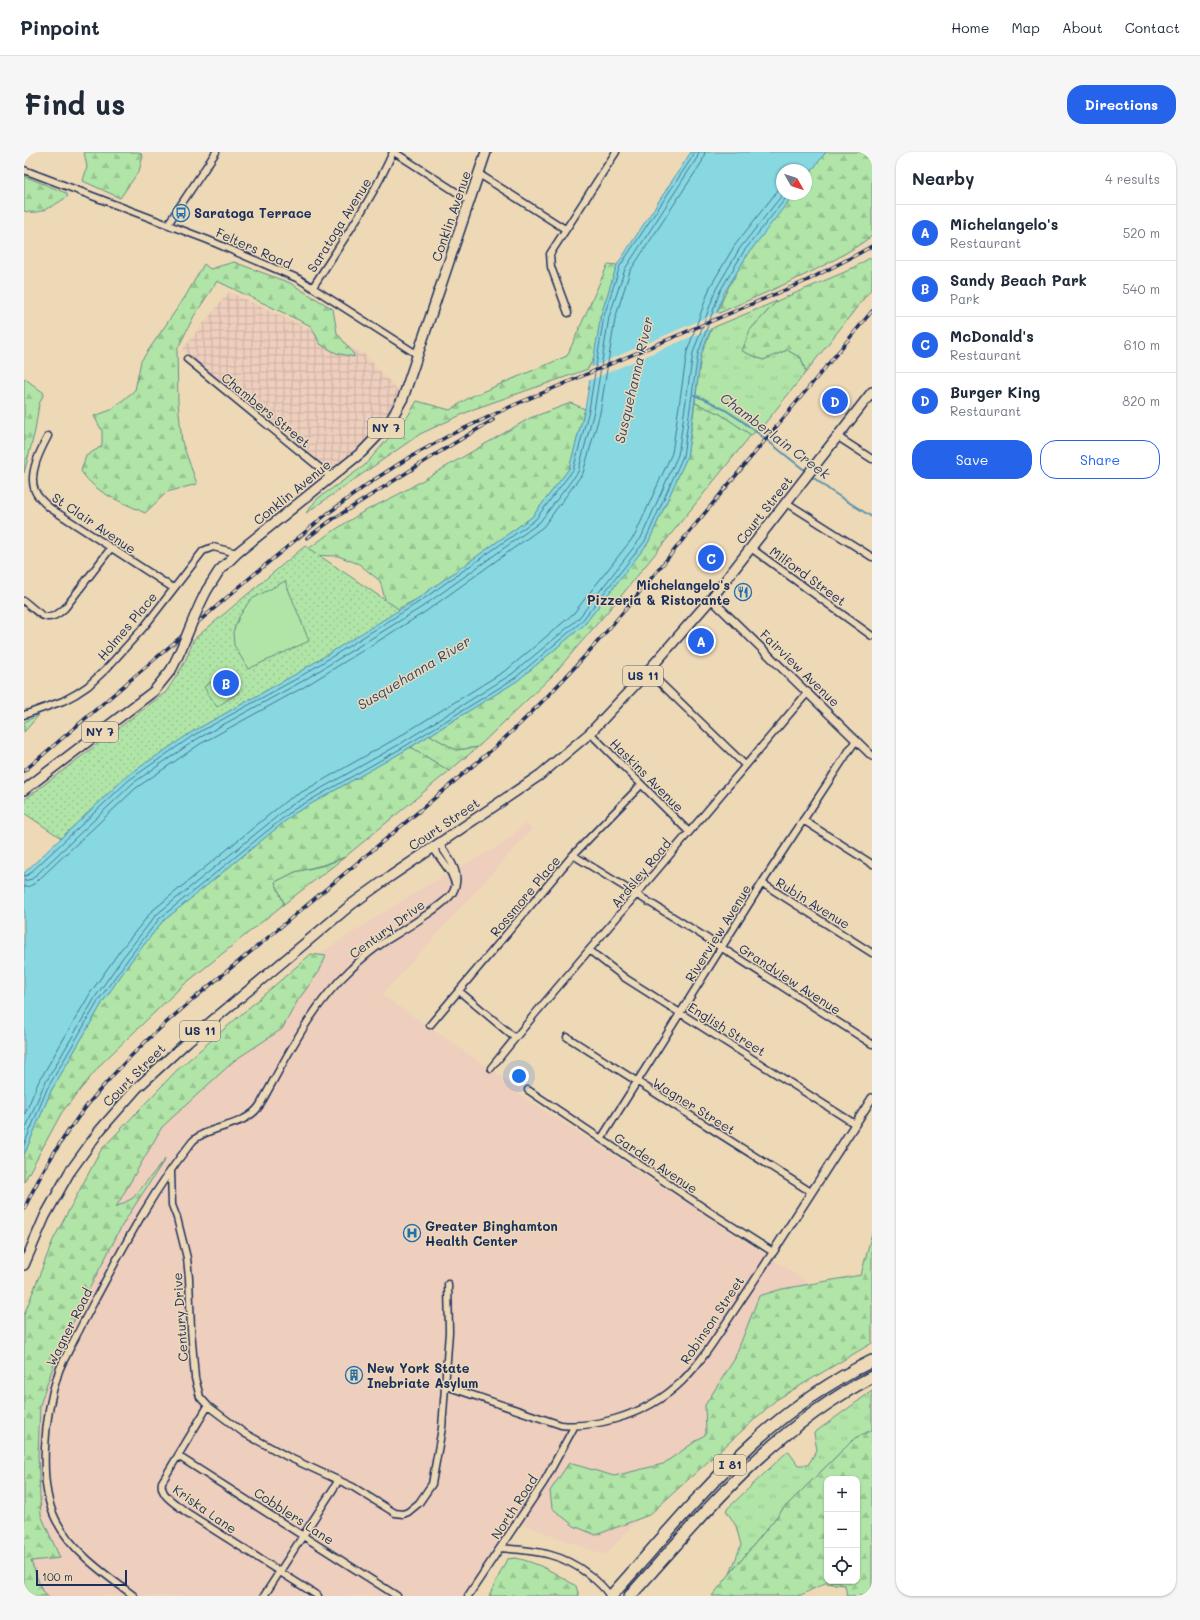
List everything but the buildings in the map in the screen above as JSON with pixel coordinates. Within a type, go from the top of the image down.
[{"type":"highway","name":"I 81","points":[[610,1596],[718,1477],[755,1441],[781,1419],[822,1390],[872,1361]]},
{"type":"highway","name":"I 81","points":[[630,1596],[727,1488],[771,1446],[797,1424],[824,1405],[872,1377]]},
{"type":"main road","name":"Conklin Avenue","points":[[24,790],[154,691],[171,670],[182,650],[206,590],[219,571],[237,553],[362,452],[388,425],[403,398],[486,152]]},
{"type":"main road","name":"Court Street","points":[[24,1265],[45,1216],[69,1173],[100,1130],[137,1088],[188,1041],[328,923],[378,885],[540,775],[590,733],[648,671],[711,599],[872,392]]},
{"type":"street","points":[[168,224],[216,152]]},
{"type":"street","points":[[393,152],[470,201]]},
{"type":"street","name":"Saratoga Avenue","points":[[313,287],[385,171],[393,152]]},
{"type":"street","points":[[568,313],[552,267],[550,254],[616,152]]},
{"type":"street","name":"Felters Road","points":[[24,170],[208,240],[313,287],[418,355]]},
{"type":"street","points":[[479,174],[566,229]]},
{"type":"street","name":"Chambers Street","points":[[187,359],[331,477]]},
{"type":"street","name":"St Clair Avenue","points":[[48,436],[43,445],[33,474],[36,493],[50,508],[174,588]]},
{"type":"street","points":[[838,437],[872,459]]},
{"type":"street","points":[[787,503],[872,557]]},
{"type":"street","name":"Holmes Place","points":[[24,715],[63,700],[88,686],[107,668],[144,627],[203,551],[213,547],[237,553]]},
{"type":"street","points":[[24,601],[43,616],[49,618],[57,614],[65,608],[111,548]]},
{"type":"street","name":"Milford Street","points":[[751,548],[872,636]]},
{"type":"street","name":"Fairview Avenue","points":[[711,599],[872,756]]},
{"type":"street","points":[[648,671],[745,765]]},
{"type":"street","name":"Ardsley Road","points":[[491,1068],[808,692]]},
{"type":"street","name":"Haskins Avenue","points":[[590,733],[641,786],[689,832]]},
{"type":"street","name":"Riverview Avenue","points":[[601,1139],[762,884],[856,740]]},
{"type":"street","name":"Rossmore Place","points":[[430,1025],[573,855],[641,786]]},
{"type":"street","points":[[803,820],[872,864]]},
{"type":"street","name":"Century Drive","points":[[436,845],[456,870],[457,877],[453,892],[448,898],[372,951],[328,992],[308,1019],[254,1113],[196,1137],[171,1171],[172,1205],[177,1218],[187,1258],[195,1378],[200,1397],[208,1406],[244,1433],[288,1457],[339,1480],[395,1513],[403,1514],[408,1512],[419,1503],[432,1484],[442,1428],[446,1386],[449,1332],[448,1284]]},
{"type":"street","name":"Grandview Avenue","points":[[573,855],[872,1044]]},
{"type":"street","name":"Rubin Avenue","points":[[762,884],[872,953]]},
{"type":"street","name":"English Street","points":[[589,950],[625,978],[855,1124]]},
{"type":"street","points":[[459,991],[515,1038]]},
{"type":"street","name":"Wagner Street","points":[[566,1037],[811,1192]]},
{"type":"street","name":"Garden Avenue","points":[[528,1090],[773,1252]]},
{"type":"street","name":"Robinson Street","points":[[446,1386],[561,1425],[574,1426],[598,1423],[620,1417],[649,1406],[680,1385],[704,1358],[872,1098]]},
{"type":"street","name":"Wagner Road","points":[[134,1596],[95,1566],[76,1549],[64,1534],[55,1519],[48,1496],[44,1456],[47,1429],[58,1372],[134,1228],[171,1171]]},
{"type":"street","name":"Kriska Lane","points":[[208,1406],[162,1482],[162,1491],[167,1497],[199,1520],[318,1596]]},
{"type":"street","name":"North Road","points":[[468,1596],[544,1482],[574,1426]]},
{"type":"street","name":"Cobblers Lane","points":[[178,1456],[397,1596]]},
{"type":"street","points":[[264,1596],[339,1480]]},
{"type":"street","points":[[500,1548],[537,1551],[561,1558],[586,1572],[604,1587],[610,1596]]},
{"type":"shaded area","points":[[229,292],[364,354],[399,392],[391,411],[381,427],[332,470],[182,350]]},
{"type":"shaded area","name":"Greater Binghamton Health Center","points":[[526,823],[532,829],[382,995],[521,1090],[519,1094],[777,1262],[872,1327],[772,1386],[673,1482],[605,1555],[513,1521],[466,1596],[24,1596],[24,1390],[162,1099],[319,954],[419,890],[504,843]]},
{"type":"green space","points":[[84,152],[139,152],[143,156],[139,171],[120,198],[83,181],[87,167]]},
{"type":"green space","points":[[826,152],[872,152],[872,236],[855,248],[817,269],[717,314],[732,281],[741,266],[789,200],[812,200],[812,170]]},
{"type":"green space","points":[[24,176],[66,193],[68,196],[42,211],[24,211]]},
{"type":"green space","points":[[872,258],[872,288],[806,372],[801,358],[787,350],[763,360],[742,351],[750,330],[777,301],[847,271]]},
{"type":"green space","points":[[234,262],[290,283],[333,309],[337,333],[353,353],[354,357],[336,353],[320,344],[311,326],[217,281],[194,316],[177,350],[178,402],[182,442],[197,484],[167,492],[145,513],[102,492],[87,479],[81,471],[86,456],[102,446],[102,431],[94,416],[111,410],[135,390],[141,361],[185,297],[204,264],[210,269]]},
{"type":"green space","points":[[608,264],[617,265],[601,315],[594,358],[588,369],[474,409],[420,434],[306,513],[317,499],[364,466],[408,416],[417,401],[450,410],[470,397],[567,356]]},
{"type":"green space","points":[[777,301],[750,330],[763,360],[787,350],[801,358],[806,372],[762,427],[751,435],[720,414],[695,403],[701,355],[712,328]]},
{"type":"green space","points":[[24,378],[44,393],[39,404],[35,431],[24,473]]},
{"type":"green space","points":[[571,403],[585,409],[569,469],[532,517],[417,599],[361,628],[380,612],[385,599],[380,581],[359,564],[338,556],[300,555],[361,513],[399,494],[530,418]]},
{"type":"green space","points":[[695,403],[720,414],[751,435],[621,596],[553,675],[478,747],[456,750],[430,735],[517,681],[584,625],[648,543],[687,457]]},
{"type":"green space","points":[[305,546],[400,610],[296,674],[192,732],[127,776],[61,838],[24,813],[24,800],[166,692],[185,661],[193,640]]},
{"type":"green space","points":[[285,581],[309,641],[248,669],[234,645],[233,632],[239,617],[250,600]]},
{"type":"green space","points":[[226,672],[239,692],[217,707],[204,687]]},
{"type":"green space","points":[[39,715],[24,732],[24,722]]},
{"type":"green space","points":[[430,735],[456,750],[478,747],[449,771],[411,747]]},
{"type":"green space","points":[[411,747],[449,771],[345,857],[326,864],[295,872],[275,882],[284,904],[181,987],[102,1063],[62,1112],[24,1182],[24,1155],[51,1091],[104,1000],[131,961],[162,922],[295,813]]},
{"type":"green space","points":[[345,857],[284,904],[275,882],[295,872],[326,865]]},
{"type":"green space","points":[[311,954],[326,956],[319,972],[298,1000],[282,1029],[235,1060],[162,1127],[116,1207],[133,1198],[165,1159],[124,1222],[87,1293],[56,1358],[40,1405],[38,1457],[41,1515],[60,1558],[31,1561],[42,1591],[49,1596],[24,1596],[24,1315],[53,1240],[101,1150],[177,1070]]},
{"type":"green space","points":[[872,1233],[872,1343],[776,1400],[649,1515],[596,1535],[574,1526],[552,1508],[550,1491],[569,1463],[614,1476],[663,1464],[706,1434],[705,1405],[734,1360],[759,1296],[782,1289],[861,1275]]},
{"type":"green space","points":[[872,1391],[872,1430],[855,1438],[783,1509],[730,1574],[741,1545],[736,1526],[726,1510],[788,1451],[798,1465],[808,1465],[817,1450],[814,1433]]},
{"type":"green space","points":[[872,1430],[872,1595],[847,1596],[845,1585],[835,1584],[860,1584],[860,1476],[824,1476],[824,1584],[799,1596],[712,1596],[783,1509],[855,1438]]},
{"type":"green space","points":[[516,1558],[548,1569],[562,1577],[576,1586],[579,1596],[489,1596],[507,1559]]},
{"type":"water","name":"Susquehanna River","points":[[691,152],[826,152],[812,170],[812,164],[776,164],[776,200],[789,200],[748,254],[724,293],[701,355],[687,457],[648,543],[584,625],[517,681],[404,751],[295,813],[162,922],[131,961],[104,1000],[51,1091],[24,1155],[24,873],[127,776],[192,732],[296,674],[417,599],[532,517],[569,469],[585,409],[601,315],[617,265]]},
{"type":"pier","points":[[719,312],[714,327],[588,381],[590,368]]},
{"type":"waterway","name":"Chamberlain Creek","points":[[694,395],[709,401],[739,419],[807,472]]},
{"type":"waterway","name":"Chamberlain Creek","points":[[810,475],[831,491],[872,517]]},
{"type":"railway","points":[[24,771],[252,576],[327,514],[372,481],[405,460],[450,435],[514,405],[806,281],[872,246]]},
{"type":"railway","points":[[24,1209],[48,1162],[77,1119],[99,1091],[140,1047],[184,1007],[494,748],[570,673],[640,592],[872,311]]},
{"type":"railway","points":[[307,538],[333,519],[493,420]]},
{"type":"place","name":"Saratoga Terrace","points":[[181,213]]},
{"type":"place","name":"Burger King","points":[[835,401]]},
{"type":"place","name":"McDonald's","points":[[711,558]]},
{"type":"place","name":"Michelangelo's Pizzeria & Ristorante","points":[[743,592]]},
{"type":"place","name":"Michelangelo's","points":[[701,641]]},
{"type":"place","name":"Sandy Beach Park","points":[[226,683]]},
{"type":"place","name":"Greater Binghamton Health Center","points":[[412,1233]]},
{"type":"place","name":"New York State Inebriate Asylum","points":[[354,1375]]}]
